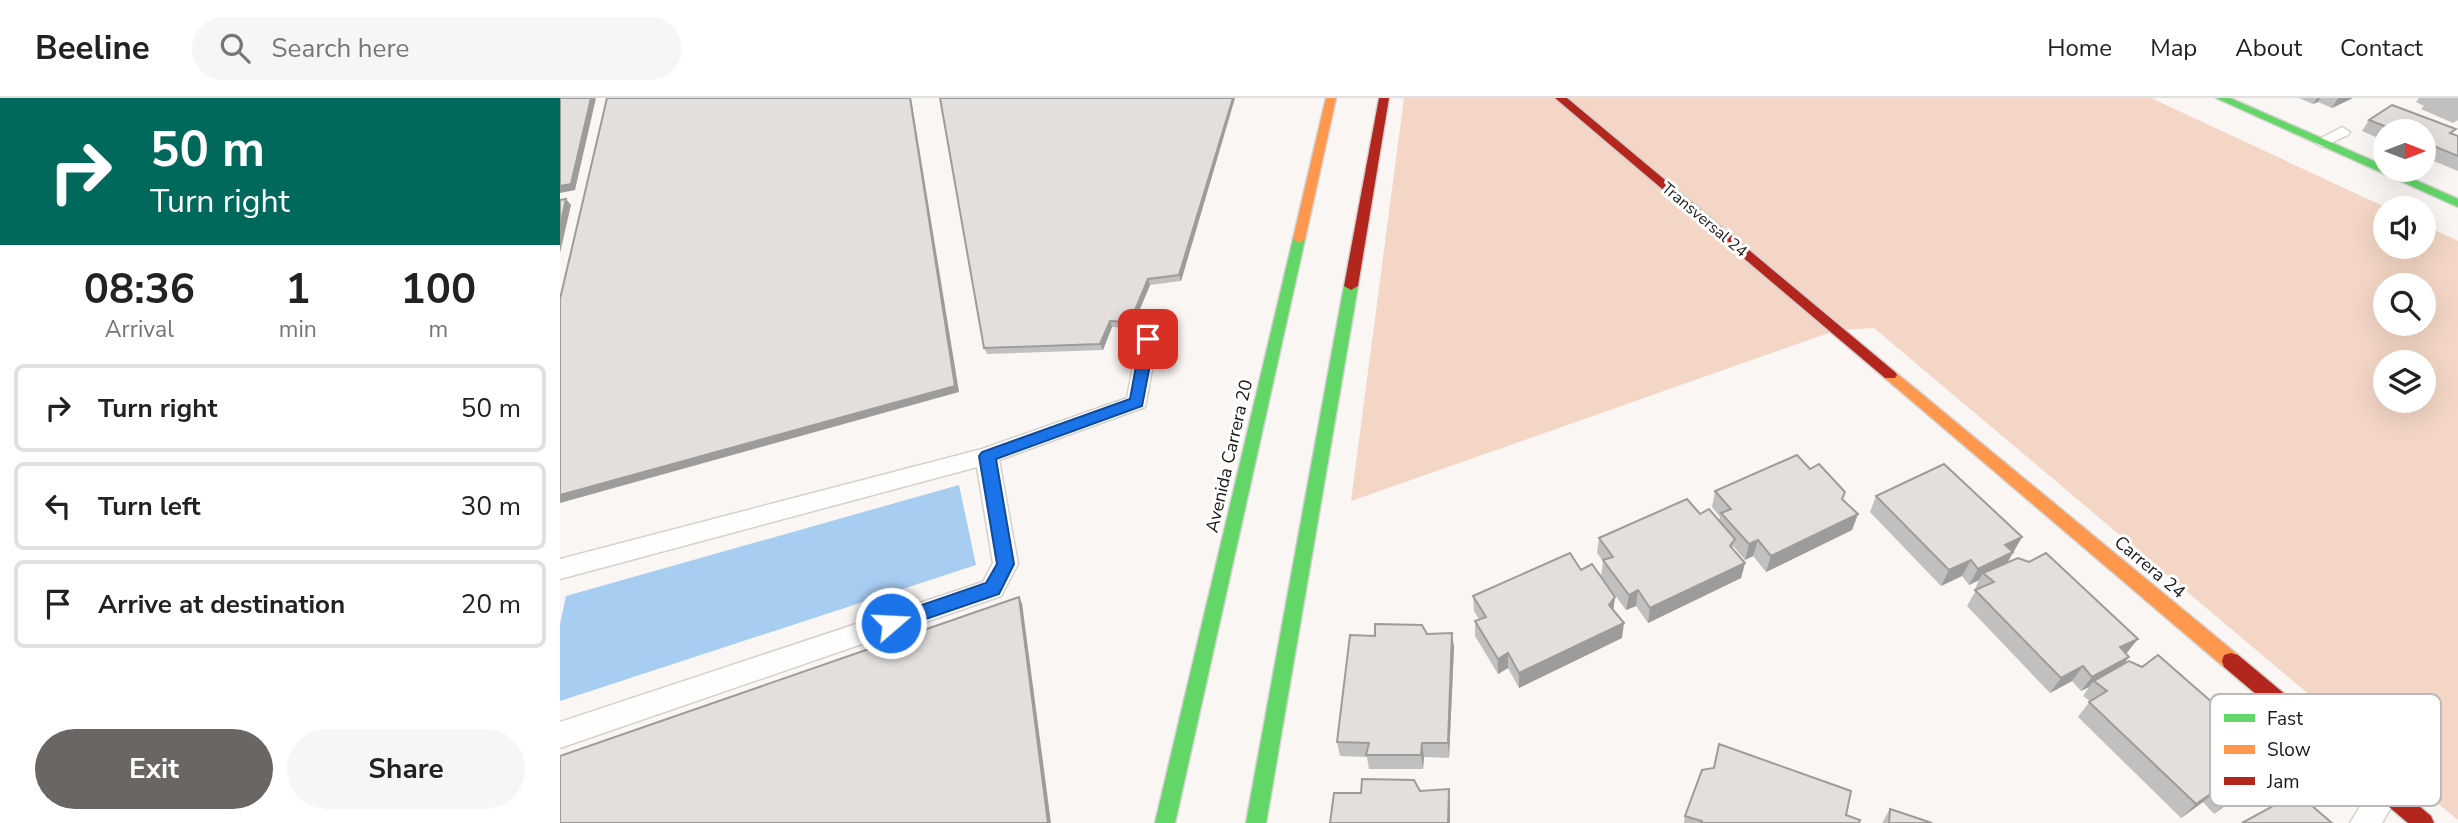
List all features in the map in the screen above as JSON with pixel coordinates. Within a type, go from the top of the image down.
[{"type":"street","name":"Avenida Carrera 20","points":[[1165,823],[1331,98]]},
{"type":"street","points":[[1256,823],[1384,98]]},
{"type":"street","name":"Transversal 24","points":[[1560,98],[1850,340]]},
{"type":"street","points":[[2221,98],[2458,204]]},
{"type":"street","name":"Carrera 24","points":[[1850,340],[2272,694]]},
{"type":"street","name":"Carrera 24","points":[[2404,806],[2424,823]]},
{"type":"lane","points":[[2322,142],[2342,132]]},
{"type":"lane","points":[[560,569],[987,456],[1137,402],[1148,339]]},
{"type":"lane","points":[[560,735],[992,589],[1006,564],[987,456]]},
{"type":"lane","points":[[2365,823],[2376,806]]},
{"type":"shaded area","points":[[1404,98],[2151,98],[2373,201],[2373,259],[2436,259],[2436,231],[2458,241],[2458,820],[2441,806],[2441,694],[2308,694],[1874,328],[1837,330],[1351,501]]},
{"type":"water","points":[[959,485],[976,565],[560,701],[560,624],[566,596]]},
{"type":"building","points":[[560,98],[591,98],[571,184],[560,186]]},
{"type":"building","points":[[607,98],[910,98],[955,386],[560,495],[560,299]]},
{"type":"building","points":[[940,98],[1233,98],[1179,275],[1148,279],[1130,322],[1110,321],[1100,344],[984,348]]},
{"type":"building","points":[[2392,105],[2429,119],[2373,119],[2373,122],[2369,120]]},
{"type":"building","points":[[2436,122],[2456,129],[2450,133],[2458,136],[2458,156],[2436,147]]},
{"type":"building","points":[[566,199],[560,226],[560,200]]},
{"type":"building","points":[[1797,455],[1810,469],[1819,464],[1845,492],[1842,499],[1858,514],[1771,556],[1758,540],[1749,544],[1721,513],[1731,509],[1715,491]]},
{"type":"building","points":[[1944,464],[2022,537],[2005,545],[2013,552],[1978,569],[1971,560],[1949,570],[1876,496]]},
{"type":"building","points":[[1687,499],[1700,514],[1709,509],[1735,539],[1730,546],[1745,563],[1650,608],[1638,590],[1629,595],[1603,560],[1613,557],[1599,538]]},
{"type":"building","points":[[1570,553],[1581,570],[1592,564],[1615,597],[1609,605],[1624,623],[1519,673],[1508,653],[1498,659],[1475,621],[1486,617],[1473,596]]},
{"type":"building","points":[[2046,553],[2138,639],[2120,647],[2129,657],[2092,677],[2083,666],[2061,678],[1975,590],[1994,582],[1983,573],[2018,558],[2029,562]]},
{"type":"building","points":[[1019,597],[1048,823],[560,823],[560,756]]},
{"type":"building","points":[[1375,624],[1422,625],[1427,634],[1452,633],[1448,743],[1422,743],[1421,755],[1366,755],[1369,743],[1337,742],[1350,635],[1375,636]]},
{"type":"building","points":[[2158,655],[2210,700],[2210,794],[2196,804],[2089,702],[2107,691],[2094,681],[2129,661],[2142,667]]},
{"type":"building","points":[[1719,744],[1851,791],[1846,815],[1860,820],[1859,823],[1701,823],[1702,821],[1685,816],[1702,770],[1714,768]]},
{"type":"building","points":[[1362,779],[1414,780],[1420,791],[1449,789],[1448,823],[1330,823],[1334,793],[1361,793]]},
{"type":"building","points":[[2273,806],[2312,806],[2332,823],[2242,823]]},
{"type":"building","points":[[1890,809],[1932,823],[1889,823]]},
{"type":"traffic: fast","points":[[2221,98],[2458,203]]},
{"type":"traffic: fast","points":[[1165,823],[1299,239]]},
{"type":"traffic: fast","points":[[1256,823],[1351,286]]},
{"type":"traffic: slow","points":[[1299,239],[1331,98]]},
{"type":"traffic: slow","points":[[1890,375],[2231,661]]},
{"type":"traffic: jam","points":[[1351,286],[1384,98]]},
{"type":"traffic: jam","points":[[1560,98],[1890,375]]},
{"type":"traffic: jam","points":[[2231,661],[2270,694]]},
{"type":"traffic: jam","points":[[2404,806],[2424,823]]},
{"type":"route","points":[[891,623],[992,589],[1006,564],[987,456],[1137,402],[1148,339]]}]
